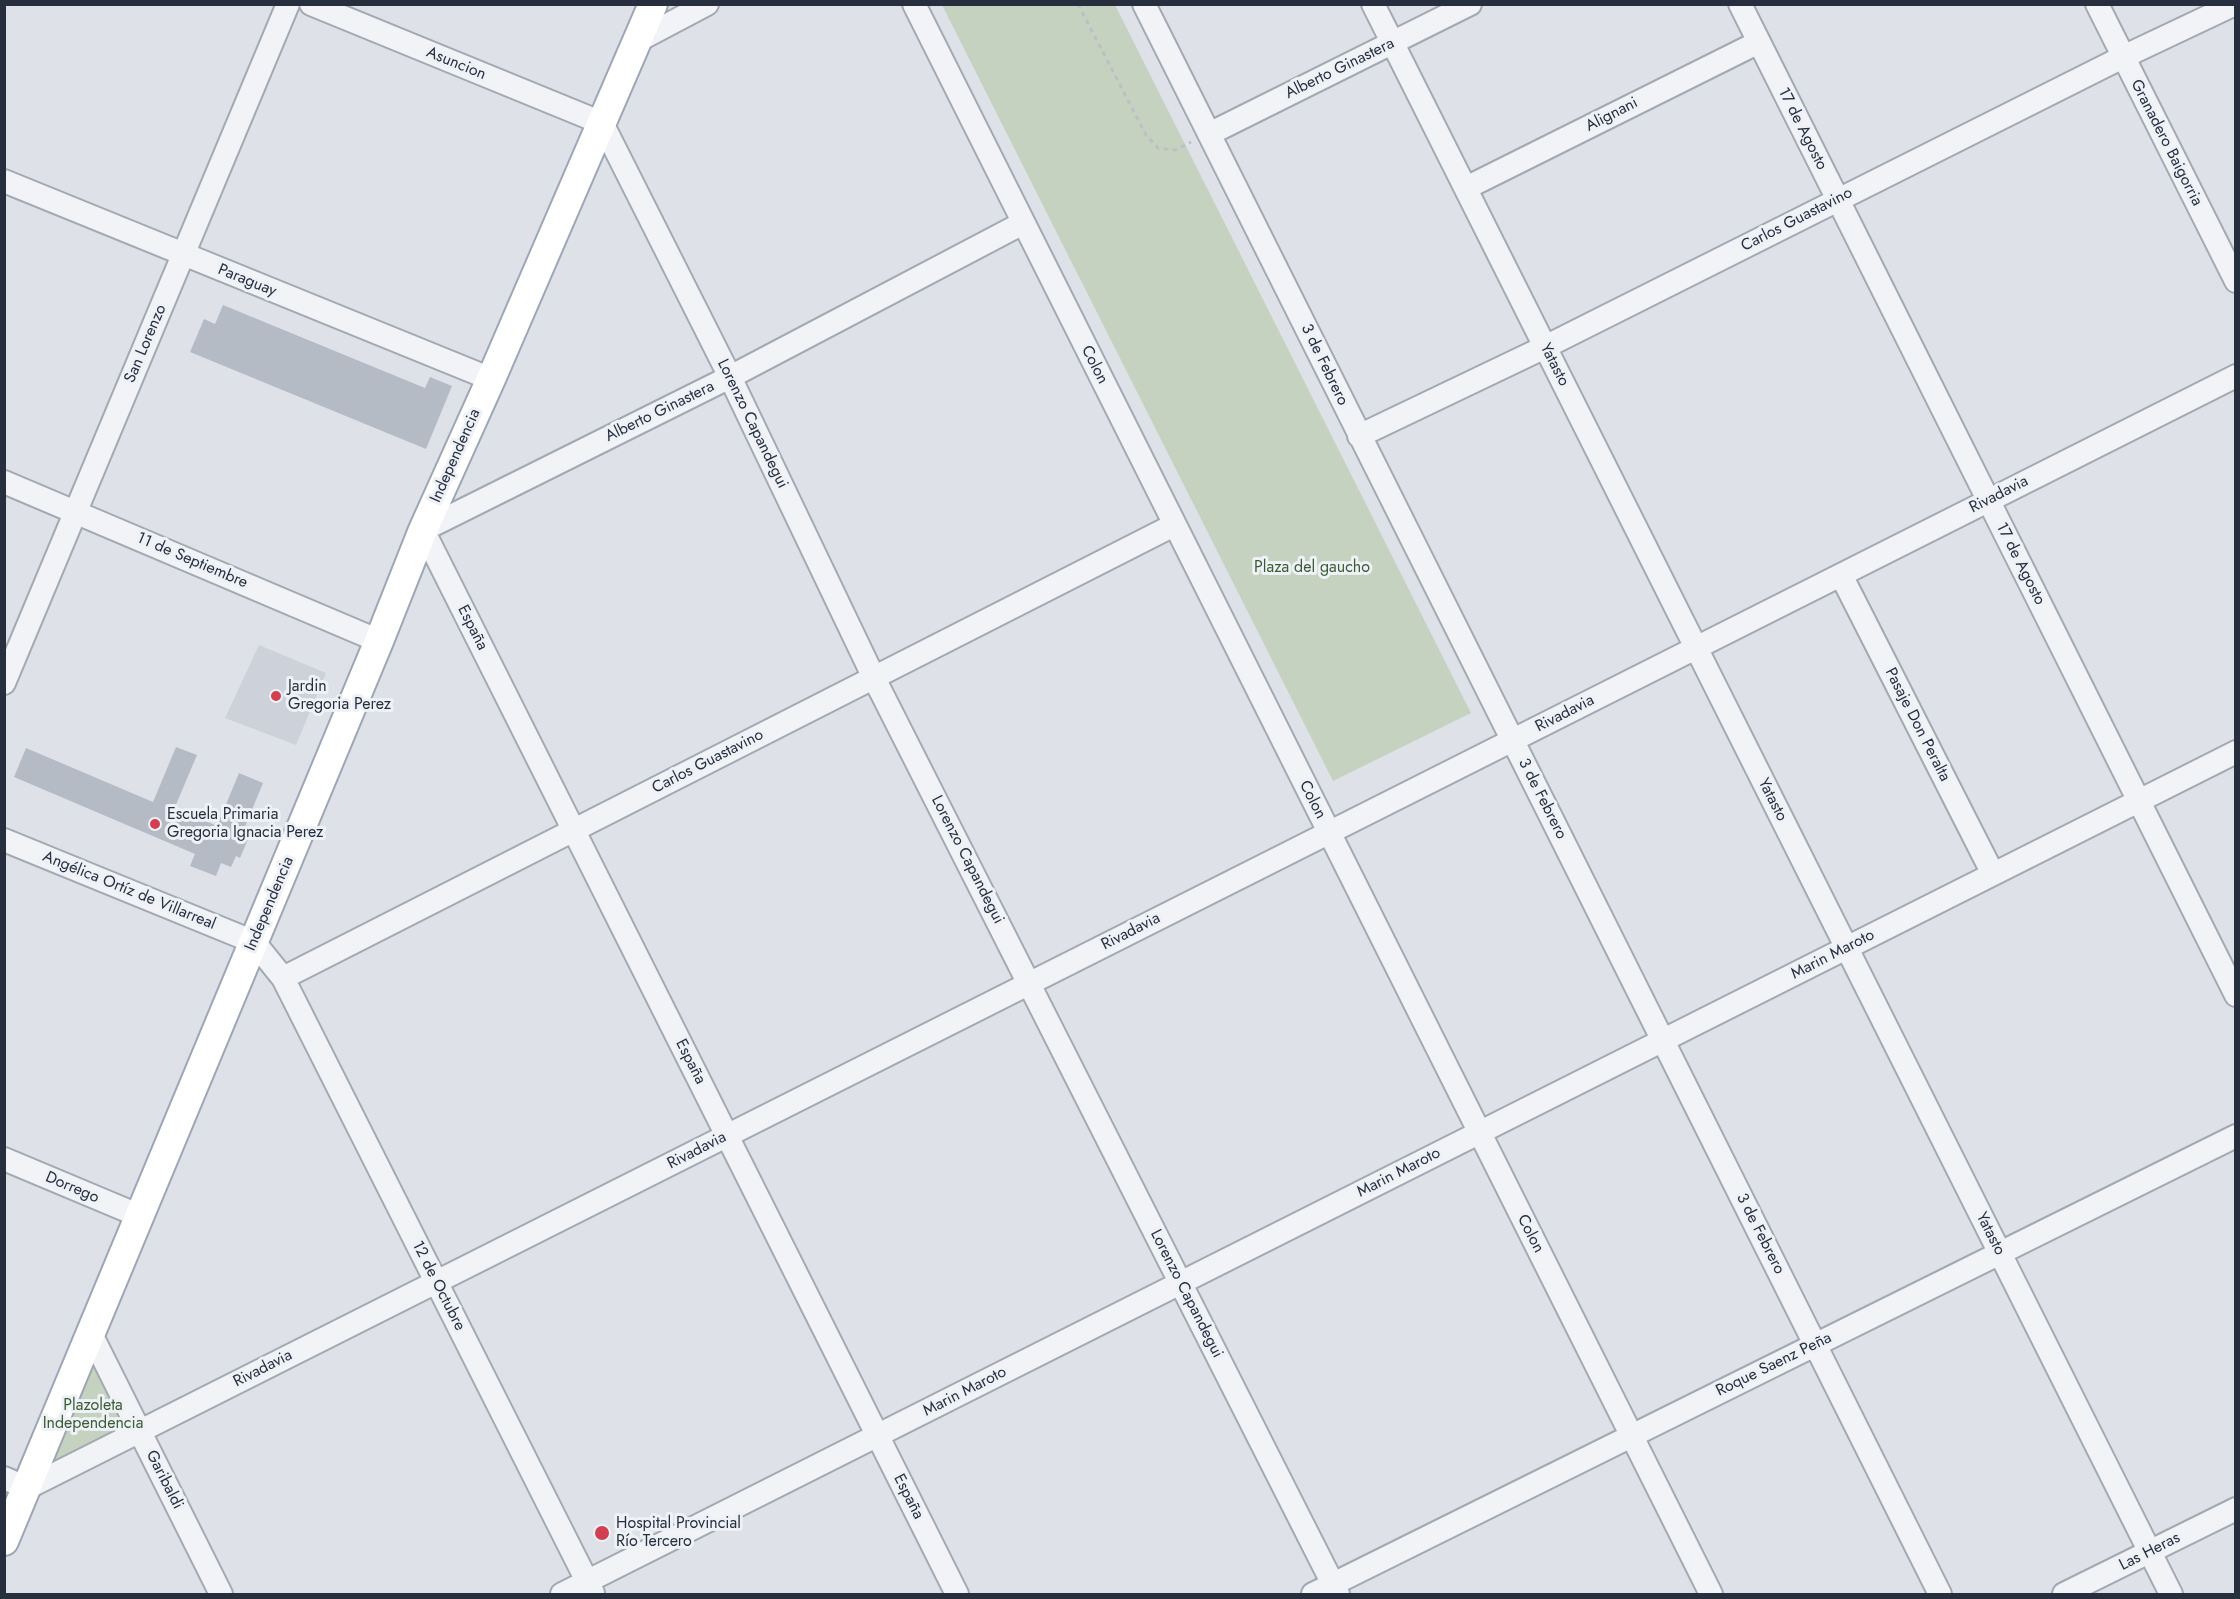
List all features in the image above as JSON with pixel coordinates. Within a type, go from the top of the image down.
[{"type":"main road","name":"Independencia","points":[[4,1542],[16,1483],[91,1334],[423,530],[653,4]]},
{"type":"street","name":"San Lorenzo","points":[[4,682],[288,4]]},
{"type":"street","name":"Asuncion","points":[[311,4],[602,123]]},
{"type":"street","points":[[637,41],[707,4]]},
{"type":"street","name":"Colon","points":[[914,4],[1711,1594]]},
{"type":"street","name":"3 de Febrero","points":[[1144,4],[1940,1594]]},
{"type":"street","name":"Yatasto","points":[[1373,4],[2171,1594]]},
{"type":"street","name":"Alberto Ginastera","points":[[1209,134],[1470,4]]},
{"type":"street","name":"17 de Agosto","points":[[1740,4],[2235,995]]},
{"type":"street","name":"Granadero Baigorria","points":[[2097,4],[2235,281]]},
{"type":"street","name":"Carlos Guastavino","points":[[1359,436],[1545,347],[2123,57],[2235,4]]},
{"type":"street","name":"Alignani","points":[[1466,189],[1759,42]]},
{"type":"street","name":"Lorenzo Capandegui","points":[[602,123],[730,377],[874,678],[1335,1589]]},
{"type":"street","name":"Paraguay","points":[[4,181],[490,379]]},
{"type":"street","name":"Alberto Ginastera","points":[[423,530],[730,377],[1023,223]]},
{"type":"street","name":"Rivadavia","points":[[16,1483],[139,1431],[2235,376]]},
{"type":"street","name":"11 de Septiembre","points":[[4,482],[379,640]]},
{"type":"street","name":"Carlos Guastavino","points":[[283,978],[1174,525]]},
{"type":"street","name":"España","points":[[423,530],[957,1594]]},
{"type":"street","name":"Pasaje Don Peralta","points":[[1841,575],[1993,874]]},
{"type":"street","name":"Marin Maroto","points":[[562,1594],[590,1588],[878,1436],[2235,752]]},
{"type":"street","name":"Angélica Ortíz de Villarreal","points":[[4,840],[254,942]]},
{"type":"street","points":[[254,942],[283,978]]},
{"type":"street","name":"12 de Octubre","points":[[283,978],[590,1588]]},
{"type":"street","name":"Roque Saenz Peña","points":[[1312,1594],[1335,1589],[1632,1436],[2235,1136]]},
{"type":"street","name":"Dorrego","points":[[4,1159],[140,1216]]},
{"type":"street","name":"Garibaldi","points":[[91,1334],[221,1594]]},
{"type":"street","name":"Las Heras","points":[[2064,1594],[2235,1509]]},
{"type":"path","points":[[1078,4],[1146,135],[1158,148],[1175,150],[1209,134]]},
{"type":"shaded area","name":"Jardin Gregoria Perez","points":[[259,645],[326,673],[296,745],[225,718]]},
{"type":"green space","name":"Plaza del gaucho","points":[[942,5],[1115,5],[1471,713],[1333,781]]},
{"type":"green space","name":"Plazoleta Independencia","points":[[91,1346],[132,1429],[36,1479]]},
{"type":"building","points":[[223,305],[425,388],[430,377],[452,386],[426,449],[190,352],[204,319],[215,324]]},
{"type":"building","points":[[176,747],[197,755],[175,807],[217,826],[239,773],[263,783],[242,834],[249,837],[240,858],[236,856],[231,867],[221,863],[216,876],[190,866],[195,854],[14,777],[26,748],[153,802]]},
{"type":"place","name":"Jardin Gregoria Perez","points":[[276,696]]},
{"type":"place","name":"Escuela Primaria Gregoria Ignacia Perez","points":[[155,824]]},
{"type":"place","name":"Hospital Provincial Río Tercero","points":[[602,1533]]}]
